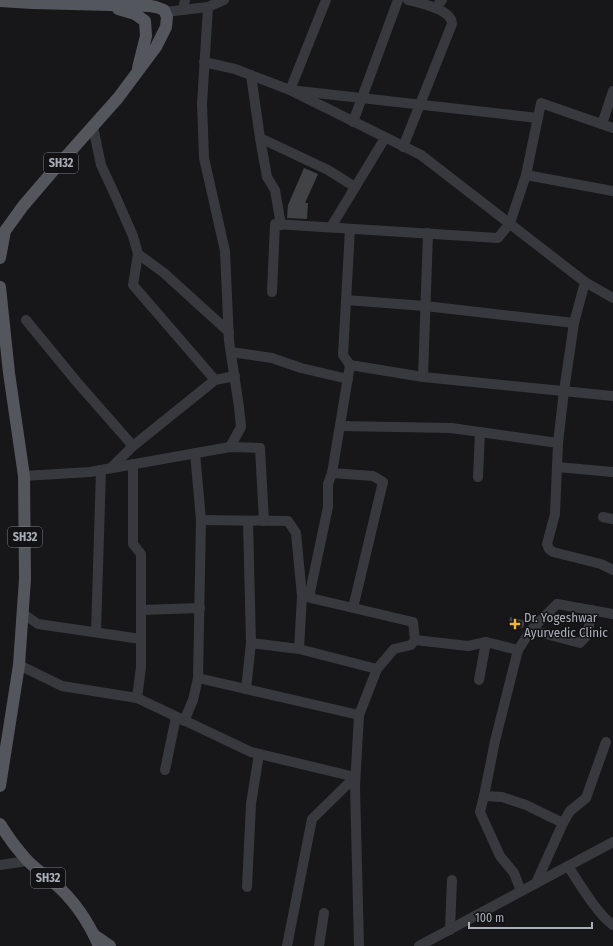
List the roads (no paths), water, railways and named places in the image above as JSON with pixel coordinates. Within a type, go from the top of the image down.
[{"type":"main road","points":[[0,1],[100,4],[150,6],[161,8],[165,12],[164,18],[159,23],[153,25],[131,13],[100,4]]},
{"type":"main road","name":"SH32","points":[[0,258],[5,231],[28,200],[118,98],[150,56],[160,40],[167,22],[165,12]]},
{"type":"main road","points":[[136,75],[144,45],[146,29],[145,21]]},
{"type":"main road","name":"SH32","points":[[0,287],[9,373],[24,476],[25,579],[19,665],[0,786]]},
{"type":"main road","name":"SH32","points":[[0,824],[13,844],[27,861],[56,884],[72,902],[93,934],[98,946]]},
{"type":"main road","name":"SH32","points":[[93,934],[110,946]]},
{"type":"street","points":[[165,12],[184,5],[208,7],[224,0]]},
{"type":"street","points":[[290,90],[326,0]]},
{"type":"street","points":[[353,122],[398,0]]},
{"type":"street","points":[[403,147],[452,24],[452,20],[449,16],[429,4],[408,0]]},
{"type":"street","points":[[429,4],[442,0]]},
{"type":"street","points":[[208,7],[202,104],[204,158],[225,251],[229,332],[240,407],[241,427],[230,447]]},
{"type":"street","points":[[204,62],[235,69],[290,90],[421,155],[585,282],[613,298]]},
{"type":"street","points":[[251,75],[267,177],[275,190],[281,225]]},
{"type":"street","points":[[290,90],[538,118]]},
{"type":"street","points":[[602,124],[613,91]]},
{"type":"street","points":[[272,292],[274,224],[498,238],[510,223],[526,175],[541,103],[613,128]]},
{"type":"street","points":[[93,127],[101,166],[133,236],[138,254],[133,285],[215,380]]},
{"type":"street","points":[[260,138],[328,170],[355,187]]},
{"type":"street","points":[[331,227],[385,138]]},
{"type":"street","points":[[526,175],[613,191]]},
{"type":"street","points":[[298,649],[305,597],[328,507],[328,484],[332,473],[350,365],[343,355],[350,229]]},
{"type":"street","points":[[423,377],[428,233]]},
{"type":"street","points":[[138,254],[164,273],[229,332]]},
{"type":"street","points":[[585,282],[574,323],[564,391],[558,443],[555,514],[548,541],[548,547],[556,553],[601,564],[613,570]]},
{"type":"street","points":[[346,300],[425,306],[574,323]]},
{"type":"street","points":[[26,320],[76,381],[133,446]]},
{"type":"street","points":[[231,352],[272,358],[300,368],[348,379]]},
{"type":"street","points":[[350,365],[423,377],[613,396]]},
{"type":"street","points":[[96,632],[106,469],[215,380],[235,376]]},
{"type":"street","points":[[340,426],[452,428],[558,443]]},
{"type":"street","points":[[478,477],[480,432]]},
{"type":"street","points":[[24,476],[90,472],[230,447],[260,448],[264,521]]},
{"type":"street","points":[[165,770],[180,719],[193,700],[198,678],[201,520],[195,453]]},
{"type":"street","points":[[133,464],[134,544],[142,554],[142,667],[137,698]]},
{"type":"street","points":[[557,466],[613,472]]},
{"type":"street","points":[[332,473],[373,476],[383,482],[353,608]]},
{"type":"street","points":[[201,520],[288,521],[296,533],[305,597]]},
{"type":"street","points":[[246,689],[251,642],[248,521]]},
{"type":"street","points":[[305,597],[413,622],[415,640],[411,645],[394,649],[377,669],[359,715],[355,776],[359,946]]},
{"type":"street","points":[[521,892],[514,873],[500,856],[480,812],[495,740],[518,650],[531,630],[557,604],[613,614]]},
{"type":"street","points":[[142,610],[200,608]]},
{"type":"street","points":[[531,630],[580,642],[588,634],[591,610]]},
{"type":"street","points":[[22,613],[38,624],[142,638]]},
{"type":"street","points":[[415,640],[468,646],[486,642],[518,650]]},
{"type":"street","points":[[251,642],[298,649],[377,669]]},
{"type":"street","points":[[479,680],[486,642]]},
{"type":"street","points":[[19,665],[62,686],[137,698],[251,752],[355,776]]},
{"type":"street","points":[[198,678],[359,715]]},
{"type":"street","points":[[536,883],[570,811],[586,798],[606,742]]},
{"type":"street","points":[[247,887],[251,804],[259,754]]},
{"type":"street","points":[[286,946],[312,819],[355,776]]},
{"type":"street","points":[[484,796],[502,797],[526,805],[564,823]]},
{"type":"street","points":[[419,946],[521,892],[612,841]]},
{"type":"street","points":[[0,865],[27,861]]},
{"type":"street","points":[[568,866],[591,900],[608,922],[613,925]]},
{"type":"street","points":[[450,930],[452,880]]},
{"type":"street","points":[[319,946],[324,913]]},
{"type":"place","name":"Dr. Yogeshwar Ayurvedic Clinic","points":[[515,624]]}]
